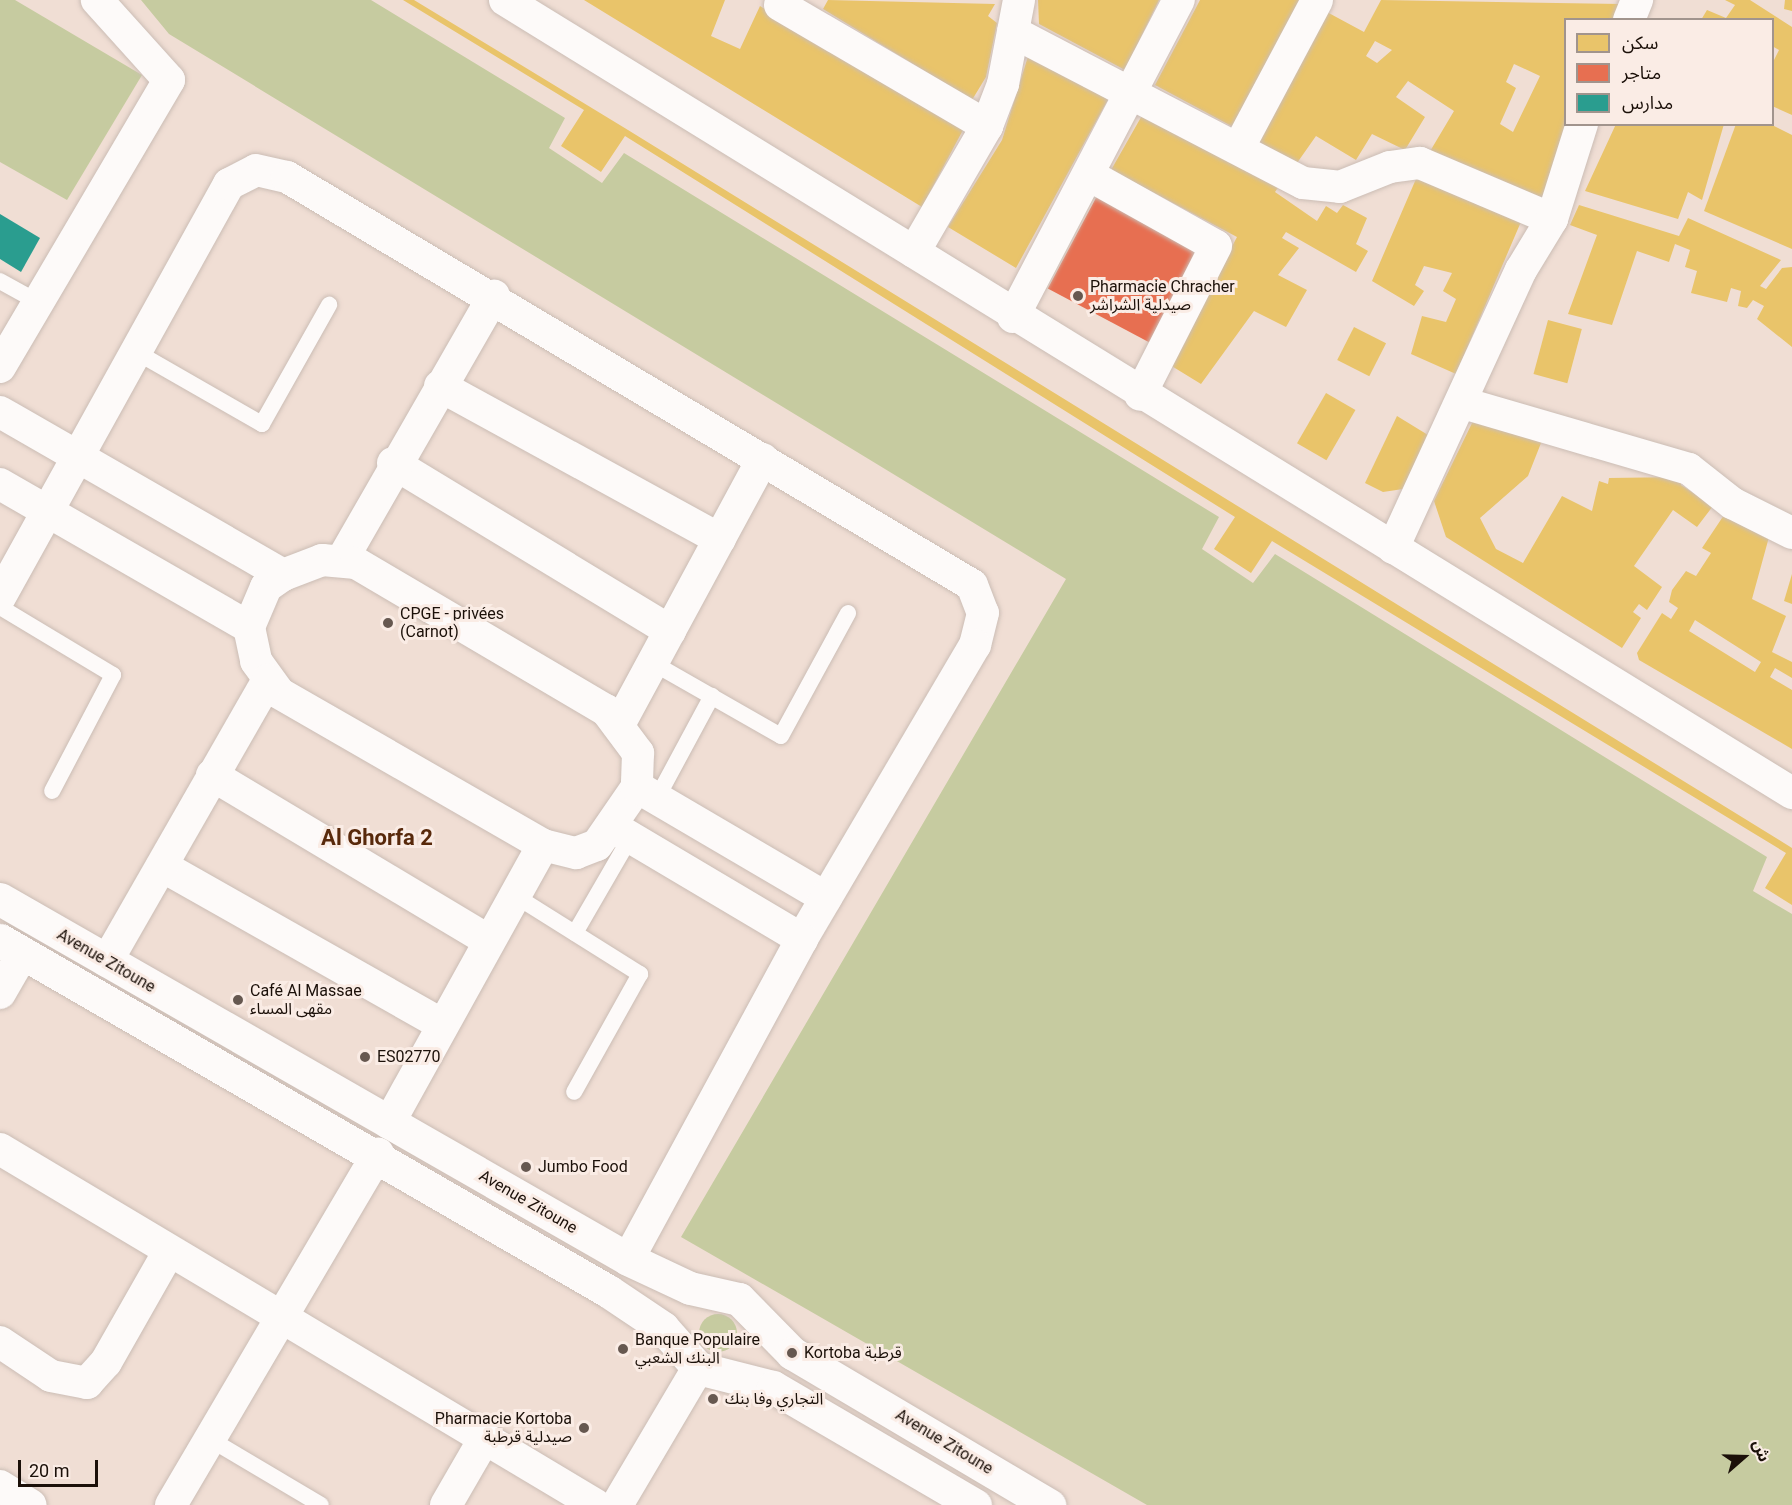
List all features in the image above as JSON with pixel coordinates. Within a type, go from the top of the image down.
[{"type":"main road","name":"Avenue Zitoune","points":[[0,899],[628,1259],[690,1288],[739,1299],[792,1353],[1050,1505]]},
{"type":"main road","name":"Avenue Zitoune","points":[[12,946],[378,1153],[608,1291],[663,1328],[701,1363]]},
{"type":"main road","points":[[715,1293],[684,1312],[679,1323],[701,1363],[773,1387],[957,1500]]},
{"type":"main road","points":[[701,1363],[748,1360],[756,1348],[758,1334],[750,1308]]},
{"type":"street","points":[[0,367],[169,80],[97,0]]},
{"type":"street","points":[[505,0],[914,252],[1013,317],[1792,793]]},
{"type":"street","points":[[914,252],[987,126],[1013,32],[1019,0]]},
{"type":"street","points":[[1013,317],[1179,0]]},
{"type":"street","points":[[1239,147],[1317,0]]},
{"type":"street","points":[[1630,18],[1637,0]]},
{"type":"street","points":[[780,5],[987,126]]},
{"type":"street","points":[[1013,32],[1239,147],[1303,183],[1321,187],[1340,187],[1390,167],[1420,163],[1552,219]]},
{"type":"street","points":[[1393,548],[1463,403],[1521,270],[1552,219],[1581,126]]},
{"type":"street","points":[[0,597],[82,458],[229,184],[256,170],[287,177],[494,296],[763,459],[960,573],[972,585],[983,613],[975,645],[802,939],[628,1259]]},
{"type":"street","points":[[1089,175],[1216,246],[1140,395]]},
{"type":"street","points":[[342,560],[393,463],[494,296]]},
{"type":"street","points":[[440,386],[720,539]]},
{"type":"street","points":[[1463,403],[1689,469],[1732,502],[1792,533]]},
{"type":"street","points":[[0,412],[283,574]]},
{"type":"street","points":[[621,723],[763,459]]},
{"type":"street","points":[[393,463],[670,631]]},
{"type":"street","points":[[0,484],[249,627]]},
{"type":"street","points":[[322,560],[342,560],[356,563],[621,723],[638,753],[647,792],[622,832],[576,853],[543,845],[295,703],[268,680],[253,652],[249,627],[266,587],[283,574],[322,560]]},
{"type":"street","points":[[107,961],[268,680]]},
{"type":"street","points":[[212,775],[488,940]]},
{"type":"street","points":[[647,792],[826,898]]},
{"type":"street","points":[[622,832],[802,939]]},
{"type":"street","points":[[389,1123],[441,1024],[543,845]]},
{"type":"street","points":[[162,867],[441,1024]]},
{"type":"street","points":[[0,993],[12,946]]},
{"type":"street","points":[[0,1149],[276,1319],[596,1505]]},
{"type":"street","points":[[171,1505],[276,1319],[378,1153]]},
{"type":"street","points":[[0,1342],[51,1376],[87,1383],[106,1362],[168,1253]]},
{"type":"street","points":[[617,1505],[701,1363]]},
{"type":"street","points":[[446,1505],[483,1440]]},
{"type":"street","points":[[0,1486],[31,1505]]},
{"type":"lane","points":[[0,281],[38,302]]},
{"type":"lane","points":[[138,353],[262,424],[329,305]]},
{"type":"lane","points":[[0,607],[113,675],[52,791]]},
{"type":"lane","points":[[653,663],[781,736],[848,613]]},
{"type":"lane","points":[[647,792],[712,696]]},
{"type":"lane","points":[[575,933],[622,832]]},
{"type":"lane","points":[[514,895],[640,974],[574,1092]]},
{"type":"lane","points":[[208,1438],[321,1505]]},
{"type":"green space","points":[[0,0],[15,0],[142,75],[67,200],[0,162]]},
{"type":"green space","points":[[141,0],[371,0],[565,118],[549,148],[602,183],[624,153],[1219,517],[1202,549],[1253,583],[1275,554],[1767,857],[1753,891],[1792,914],[1792,1505],[1147,1505],[681,1237],[1066,579],[169,34]]},
{"type":"green space","points":[[718,1314],[732,1319],[737,1333],[732,1347],[718,1352],[704,1347],[699,1333],[704,1319]]},
{"type":"building: سكن","points":[[403,0],[414,0],[628,130],[1792,848],[1792,905],[1765,888],[1786,853],[1272,541],[1251,573],[1214,549],[1235,517],[625,136],[601,172],[561,146],[584,110]]},
{"type":"building: سكن","points":[[584,0],[725,0],[711,36],[740,49],[760,6],[963,130],[922,207]]},
{"type":"building: سكن","points":[[828,0],[995,4],[988,16],[997,23],[986,77],[972,100],[823,9]]},
{"type":"building: سكن","points":[[1038,0],[1159,0],[1125,70],[1039,24]]},
{"type":"building: سكن","points":[[1200,0],[1302,0],[1235,128],[1155,85]]},
{"type":"building: سكن","points":[[1381,0],[1621,4],[1620,18],[1564,18],[1565,126],[1542,201],[1429,153],[1454,111],[1408,81],[1396,97],[1425,117],[1405,150],[1372,134],[1356,160],[1316,136],[1297,163],[1256,141],[1325,11],[1364,32]],"holes":[[[1375,41],[1392,50],[1377,63],[1366,56]],[[1514,64],[1540,76],[1513,132],[1500,124],[1516,88],[1506,82]]]},
{"type":"building: سكن","points":[[1725,0],[1750,0],[1792,27],[1792,115],[1774,107],[1774,60],[1779,50],[1774,47],[1774,18],[1726,18],[1735,5]]},
{"type":"building: سكن","points":[[1785,0],[1792,0],[1792,11],[1784,9]]},
{"type":"building: سكن","points":[[1707,10],[1726,18],[1702,18]]},
{"type":"building: سكن","points":[[1030,50],[1111,94],[1016,268],[948,227],[1002,140]]},
{"type":"building: سكن","points":[[1144,112],[1281,183],[1275,192],[1317,221],[1326,206],[1337,213],[1343,205],[1367,218],[1356,244],[1368,251],[1356,272],[1286,232],[1282,238],[1299,248],[1278,275],[1307,290],[1286,327],[1254,311],[1201,384],[1170,365],[1237,237],[1111,170]]},
{"type":"building: سكن","points":[[1615,126],[1723,126],[1702,200],[1688,192],[1678,219],[1585,191]]},
{"type":"building: سكن","points":[[1735,126],[1774,126],[1792,135],[1792,249],[1704,211]]},
{"type":"building: سكن","points":[[1419,172],[1523,217],[1456,374],[1411,354],[1422,316],[1446,322],[1456,299],[1443,291],[1452,273],[1424,266],[1415,285],[1424,291],[1414,306],[1372,281]]},
{"type":"building: سكن","points":[[1579,205],[1679,236],[1688,218],[1781,260],[1760,286],[1766,289],[1782,268],[1792,267],[1792,347],[1757,319],[1764,306],[1753,300],[1747,308],[1738,306],[1741,291],[1731,288],[1727,302],[1691,293],[1697,271],[1685,267],[1690,250],[1675,244],[1669,262],[1637,251],[1612,325],[1568,314],[1597,235],[1570,225]]},
{"type":"building: سكن","points":[[1548,320],[1582,329],[1567,383],[1534,374]]},
{"type":"building: سكن","points":[[1354,327],[1386,343],[1369,376],[1337,360]]},
{"type":"building: سكن","points":[[1326,393],[1355,410],[1326,460],[1297,443]]},
{"type":"building: سكن","points":[[1397,416],[1428,435],[1403,489],[1383,492],[1365,483]]},
{"type":"building: سكن","points":[[1475,417],[1543,438],[1528,476],[1480,518],[1496,549],[1523,563],[1562,496],[1592,511],[1599,481],[1608,484],[1609,478],[1681,477],[1681,485],[1713,506],[1697,527],[1673,510],[1634,566],[1662,587],[1647,610],[1639,604],[1633,612],[1641,618],[1622,648],[1446,537],[1434,501]]},
{"type":"building: سكن","points":[[1726,512],[1769,537],[1752,599],[1786,616],[1772,652],[1792,662],[1792,678],[1775,668],[1770,677],[1792,690],[1792,749],[1639,660],[1637,653],[1662,613],[1671,619],[1678,608],[1669,602],[1672,590],[1686,571],[1696,576],[1711,553],[1702,548]],"holes":[[[1695,620],[1761,662],[1755,672],[1689,631]]]},
{"type":"building: سكن","points":[[1792,574],[1792,604],[1784,601]]},
{"type":"building: متاجر","points":[[1098,194],[1203,250],[1153,344],[1048,288]]},
{"type":"building: مدارس","points":[[0,214],[40,238],[21,272],[0,259]]},
{"type":"place","name":"Pharmacie Chracher صيدلية الشراشر","points":[[1078,296]]},
{"type":"place","name":"CPGE - privées (Carnot)","points":[[388,623]]},
{"type":"place","name":"Café Al Massae مقهى المساء","points":[[238,1000]]},
{"type":"place","name":"ES02770","points":[[365,1057]]},
{"type":"place","name":"Jumbo Food","points":[[526,1167]]},
{"type":"place","name":"Banque Populaire البنك الشعبي","points":[[623,1349]]},
{"type":"place","name":"Kortoba قرطبة","points":[[792,1353]]},
{"type":"place","name":"التجاري وفا بنك","points":[[713,1399]]},
{"type":"place","name":"Pharmacie Kortoba صيدلية قرطبة","points":[[584,1428]]},
{"type":"district","name":"Al Ghorfa 2","points":[[377,838]]}]
